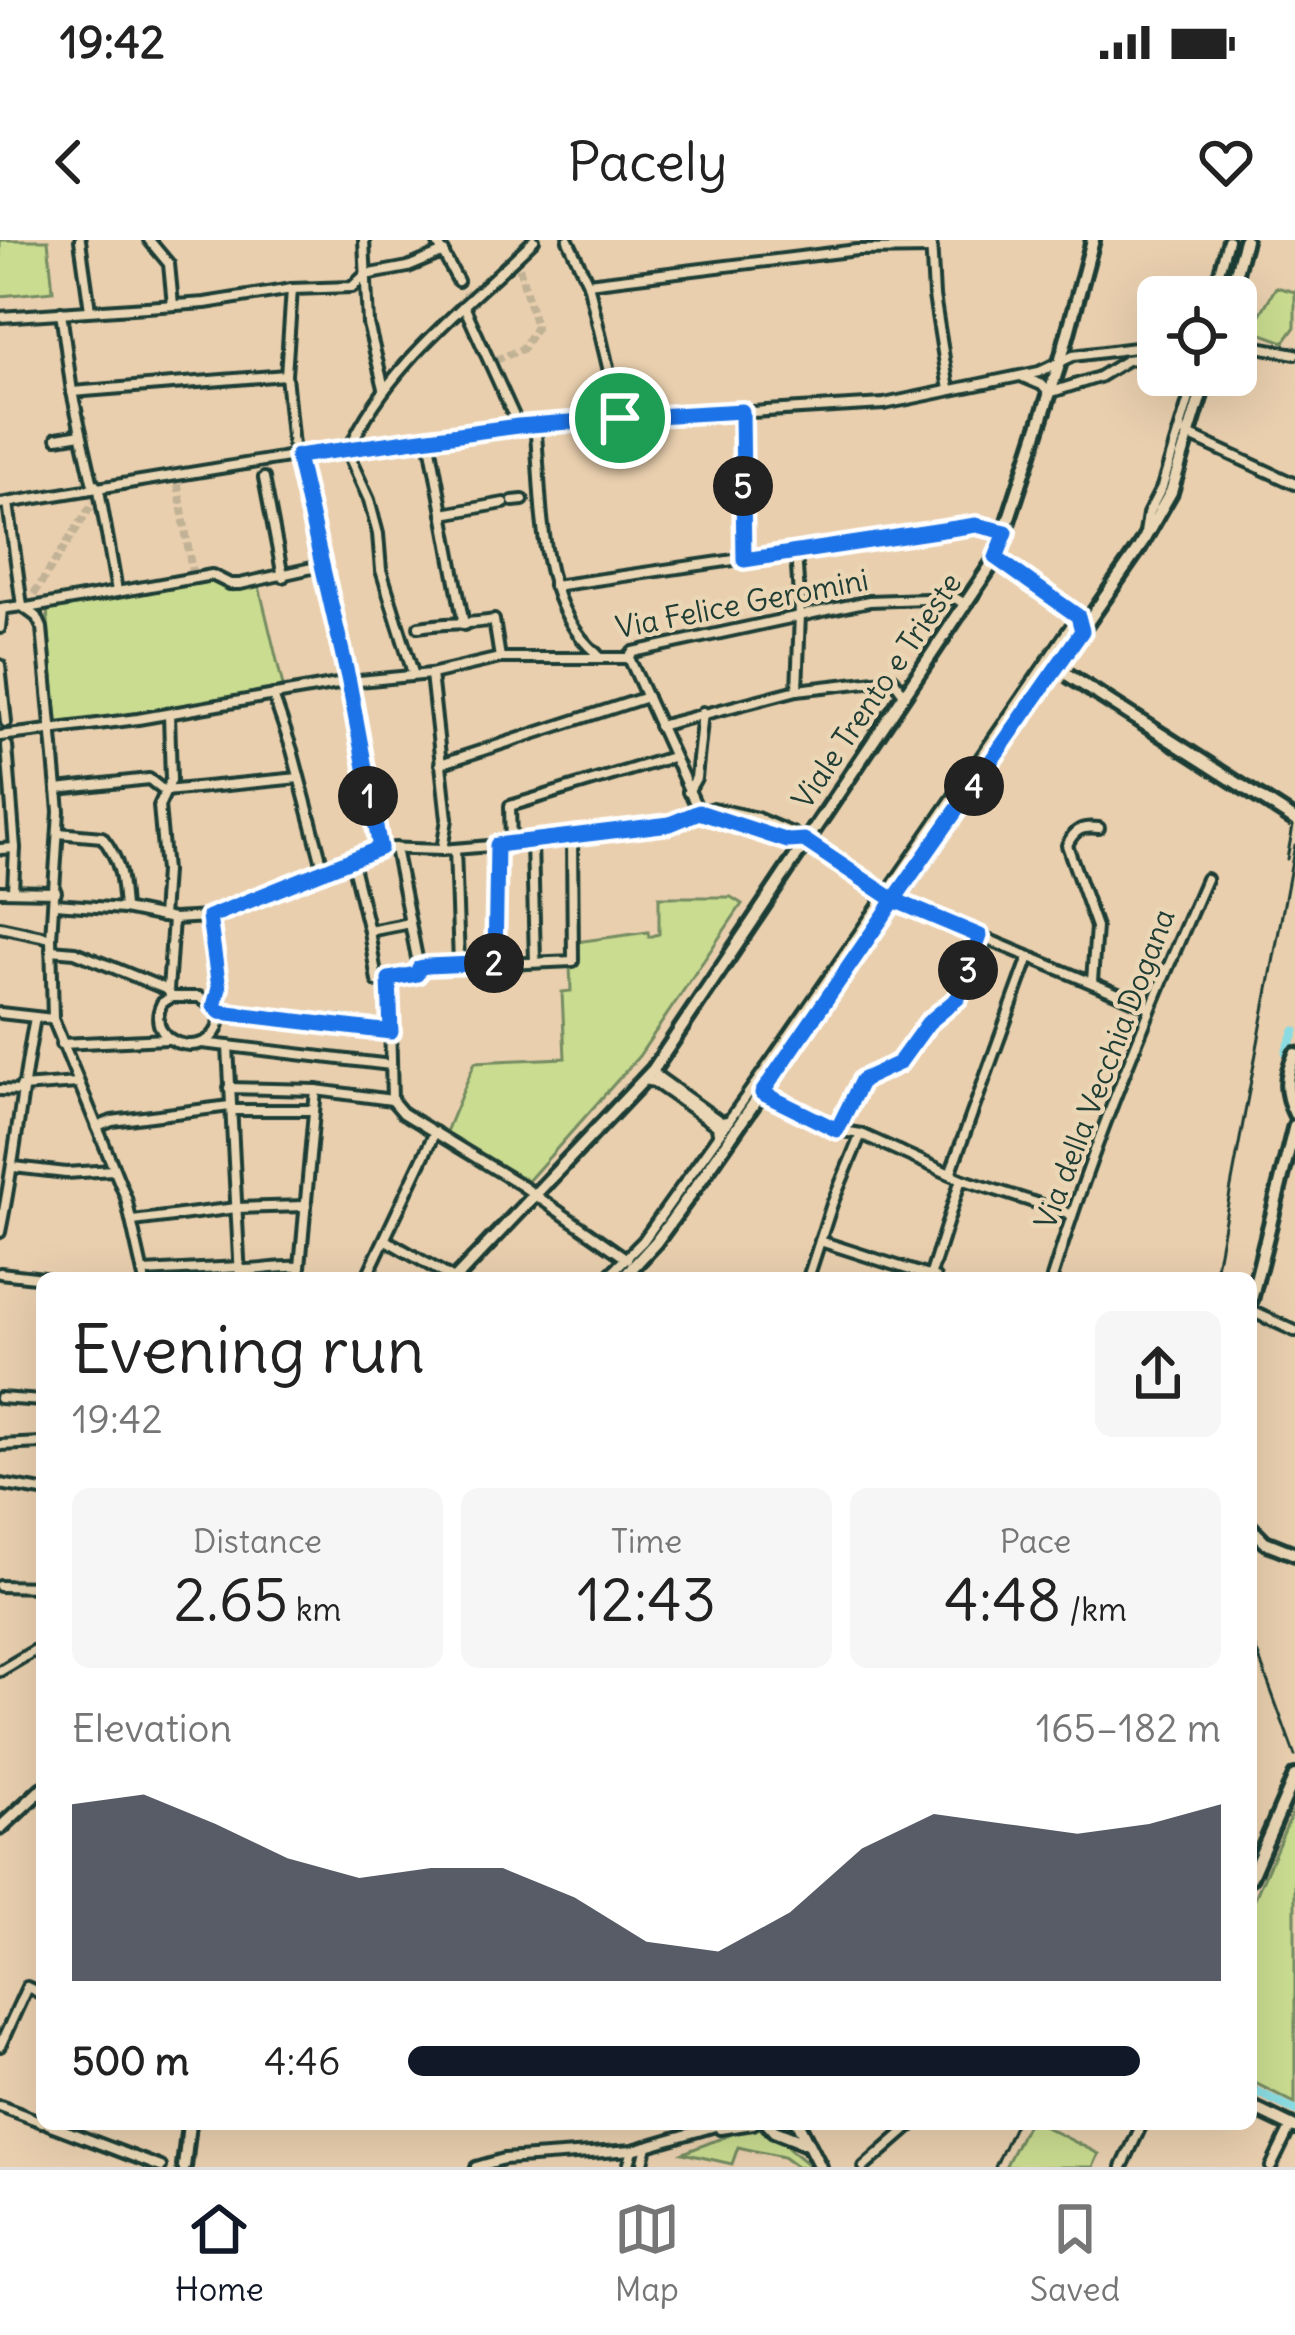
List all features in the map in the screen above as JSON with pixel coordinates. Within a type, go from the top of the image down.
[{"type":"main road","name":"Viale Trento e Trieste","points":[[460,1272],[649,1075],[996,558],[1061,359],[1093,240]]},
{"type":"main road","points":[[1235,276],[1245,240]]},
{"type":"main road","points":[[627,1272],[703,1177],[817,1012],[889,897],[1057,668],[1122,563],[1144,541],[1171,492],[1184,433],[1199,396]]},
{"type":"main road","points":[[1057,668],[1295,820]]},
{"type":"main road","points":[[1295,1054],[1286,1079],[1295,1114]]},
{"type":"main road","points":[[1257,1278],[1295,1125]]},
{"type":"main road","points":[[1257,1534],[1295,1553]]},
{"type":"main road","points":[[1257,1863],[1295,1776]]},
{"type":"main road","points":[[0,1828],[36,1795]]},
{"type":"main road","points":[[1257,2110],[1293,2127]]},
{"type":"main road","points":[[184,2167],[187,2130]]},
{"type":"main road","points":[[778,2130],[808,2145]]},
{"type":"main road","points":[[799,2130],[820,2167]]},
{"type":"street","points":[[80,240],[90,310]]},
{"type":"street","points":[[149,240],[169,264],[173,305]]},
{"type":"street","points":[[364,240],[368,324],[384,389]]},
{"type":"street","points":[[436,240],[458,281]]},
{"type":"street","points":[[413,673],[381,570],[369,500],[350,452],[384,389],[412,354],[518,260],[534,240]]},
{"type":"street","points":[[568,240],[588,283],[620,418]]},
{"type":"street","points":[[1218,276],[1228,240]]},
{"type":"street","points":[[588,283],[856,245],[931,244],[949,390]]},
{"type":"street","points":[[0,317],[352,287],[365,275],[408,267],[444,253]]},
{"type":"street","points":[[292,289],[286,375],[292,440],[349,682],[380,848]]},
{"type":"street","points":[[468,301],[518,426]]},
{"type":"street","points":[[61,311],[72,392],[92,481],[100,490],[117,591]]},
{"type":"street","points":[[1257,347],[1295,354]]},
{"type":"street","points":[[143,1272],[133,1221],[53,1019],[51,938],[58,832],[54,731],[42,628],[38,617],[24,607],[4,503],[263,470],[296,457],[535,424],[884,404],[1039,372],[1061,359],[1137,348]]},
{"type":"street","points":[[1016,376],[1036,381],[1049,393],[1100,377],[1137,358]]},
{"type":"street","points":[[72,392],[286,375]]},
{"type":"street","points":[[1192,396],[1184,433],[1295,484]]},
{"type":"street","points":[[742,411],[744,560]]},
{"type":"street","points":[[535,424],[540,498],[554,586],[579,633],[598,655]]},
{"type":"street","points":[[57,438],[81,434]]},
{"type":"street","points":[[429,437],[464,625]]},
{"type":"street","points":[[263,470],[283,577]]},
{"type":"street","points":[[93,503],[100,490]]},
{"type":"street","points":[[442,514],[513,502]]},
{"type":"street","points":[[554,586],[976,525],[1006,532]]},
{"type":"street","points":[[796,551],[797,689]]},
{"type":"street","points":[[996,558],[1078,616],[1082,631]]},
{"type":"street","points":[[0,628],[1,609],[192,575],[212,574],[230,584],[321,566]]},
{"type":"street","points":[[24,607],[34,594]]},
{"type":"street","name":"Via Felice Geromini","points":[[6,734],[54,731],[349,682],[431,674],[500,658],[628,658],[633,652],[869,601],[955,598],[965,604]]},
{"type":"street","points":[[1057,668],[1078,616]]},
{"type":"street","points":[[419,627],[454,620],[464,625],[494,620],[500,658]]},
{"type":"street","points":[[628,658],[699,812]]},
{"type":"street","points":[[0,664],[15,848],[13,890]]},
{"type":"street","points":[[431,674],[447,819],[442,850]]},
{"type":"street","points":[[658,726],[797,689],[893,679],[904,694]]},
{"type":"street","points":[[273,695],[324,872]]},
{"type":"street","points":[[440,764],[647,697]]},
{"type":"street","points":[[688,793],[696,778],[703,712]]},
{"type":"street","points":[[169,714],[171,780],[159,806],[170,993],[156,1020],[169,1039]]},
{"type":"street","points":[[511,844],[510,806],[672,757]]},
{"type":"street","points":[[57,789],[149,779],[164,791],[299,778]]},
{"type":"street","points":[[55,904],[168,918],[209,917],[380,848],[442,850],[572,838],[672,823],[713,808],[757,818],[804,840],[889,897],[1149,1006]]},
{"type":"street","points":[[1092,981],[1096,927],[1067,845],[1072,833],[1083,826],[1100,828]]},
{"type":"street","points":[[58,832],[102,837],[122,871],[124,909]]},
{"type":"street","points":[[419,968],[574,961],[572,838]]},
{"type":"street","points":[[532,842],[535,962]]},
{"type":"street","points":[[495,963],[497,845]]},
{"type":"street","points":[[0,849],[15,848]]},
{"type":"street","points":[[351,858],[376,981],[417,974],[395,848]]},
{"type":"street","points":[[455,849],[459,964]]},
{"type":"street","name":"Via della Vecchia Dogana","points":[[1054,1272],[1149,1006],[1206,879]]},
{"type":"street","points":[[0,891],[56,892]]},
{"type":"street","points":[[389,979],[392,1100],[403,1113],[536,1197],[627,1272],[718,1134],[889,897]]},
{"type":"street","points":[[202,1043],[218,1033],[219,988],[209,917]]},
{"type":"street","points":[[369,931],[410,922]]},
{"type":"street","points":[[0,927],[51,938]]},
{"type":"street","points":[[837,1130],[862,1080],[899,1063],[958,998],[980,936]]},
{"type":"street","points":[[51,950],[75,952],[170,993],[199,997],[217,1009],[391,1032]]},
{"type":"street","points":[[950,1174],[1029,957]]},
{"type":"street","points":[[816,995],[817,1012]]},
{"type":"street","points":[[0,1013],[53,1019]]},
{"type":"street","points":[[0,1232],[35,1018]]},
{"type":"street","points":[[61,1044],[169,1039],[391,1065]]},
{"type":"street","points":[[228,1046],[240,1272],[274,1265],[300,1268],[316,1090]]},
{"type":"street","points":[[772,1060],[790,1052]]},
{"type":"street","points":[[649,1075],[721,1122],[728,1121]]},
{"type":"street","points":[[649,1075],[717,1126],[718,1134]]},
{"type":"street","points":[[0,1090],[78,1083]]},
{"type":"street","points":[[229,1088],[316,1090],[392,1100]]},
{"type":"street","points":[[762,1093],[837,1130],[861,1134],[961,1179],[1072,1214]]},
{"type":"street","points":[[97,1127],[230,1106],[234,1110],[314,1110]]},
{"type":"street","points":[[369,1272],[435,1132]]},
{"type":"street","points":[[810,1272],[861,1134]]},
{"type":"street","points":[[703,1177],[704,1155]]},
{"type":"street","points":[[14,1168],[66,1173],[113,1170]]},
{"type":"street","points":[[934,1272],[961,1179]]},
{"type":"street","points":[[133,1221],[236,1208],[306,1206]]},
{"type":"street","points":[[386,1240],[443,1272]]},
{"type":"street","points":[[820,1241],[914,1272]]},
{"type":"street","points":[[0,1273],[36,1277]]},
{"type":"street","points":[[1257,1314],[1295,1331]]},
{"type":"street","points":[[0,1398],[36,1401]]},
{"type":"street","points":[[0,1445],[36,1444]]},
{"type":"street","points":[[0,1484],[36,1490]]},
{"type":"street","points":[[0,1586],[36,1587]]},
{"type":"street","points":[[0,1670],[36,1649]]},
{"type":"street","points":[[0,2046],[27,1987],[36,1991]]},
{"type":"street","points":[[0,2106],[36,2120]]},
{"type":"street","points":[[1271,2167],[1293,2127]]},
{"type":"street","points":[[63,2130],[161,2167]]},
{"type":"street","points":[[476,2167],[504,2159],[633,2150],[703,2130]]},
{"type":"street","points":[[700,2131],[708,2130]]},
{"type":"street","points":[[864,2167],[906,2130]]},
{"type":"street","points":[[1122,2167],[1139,2130]]},
{"type":"street","points":[[642,2167],[647,2146]]},
{"type":"street","points":[[628,2167],[633,2150]]},
{"type":"green space","points":[[0,240],[48,240],[53,291],[0,296]]},
{"type":"green space","points":[[1276,287],[1295,292],[1295,327],[1284,342],[1257,332],[1257,320]]},
{"type":"green space","points":[[212,580],[232,591],[259,586],[284,690],[57,725],[47,609]]},
{"type":"green space","points":[[659,897],[731,897],[742,904],[639,1056],[528,1181],[446,1132],[475,1062],[565,1058],[562,992],[571,991],[570,965],[576,965],[576,942],[659,934]]},
{"type":"green space","points":[[1295,1807],[1295,2103],[1257,2084],[1257,1893]]},
{"type":"green space","points":[[764,2130],[803,2147],[809,2155],[789,2149],[811,2167],[797,2167],[783,2157],[738,2147],[732,2164],[683,2153],[737,2132]]},
{"type":"green space","points":[[1024,2130],[1051,2130],[1099,2154],[1093,2167],[1005,2167]]},
{"type":"waterway","points":[[1286,1052],[1295,1031]]},
{"type":"waterway","points":[[1257,2092],[1295,2110]]},
{"type":"tunnel","points":[[496,360],[522,349],[536,327],[518,263]]},
{"type":"tunnel","points":[[458,281],[469,297]]},
{"type":"tunnel","points":[[178,484],[192,572]]},
{"type":"tunnel","points":[[34,594],[93,503]]},
{"type":"railway","points":[[1287,859],[1295,815]]},
{"type":"railway","points":[[1215,1272],[1295,845]]},
{"type":"railway","points":[[1257,1652],[1295,1756]]},
{"type":"railway","points":[[995,2167],[1012,2130]]},
{"type":"route","points":[[620,418],[518,426],[297,456],[349,682],[380,848],[209,917],[219,988],[214,1006],[220,1012],[391,1032],[389,979],[417,974],[427,966],[495,963],[497,845],[670,824],[699,812],[788,841],[804,840],[894,900],[980,936],[958,998],[928,1023],[899,1063],[867,1076],[856,1086],[837,1130],[762,1093],[886,911],[894,900],[902,888],[1040,694],[1082,631],[1078,616],[996,558],[1006,532],[992,527],[976,525],[744,560],[742,411],[620,418]]}]
